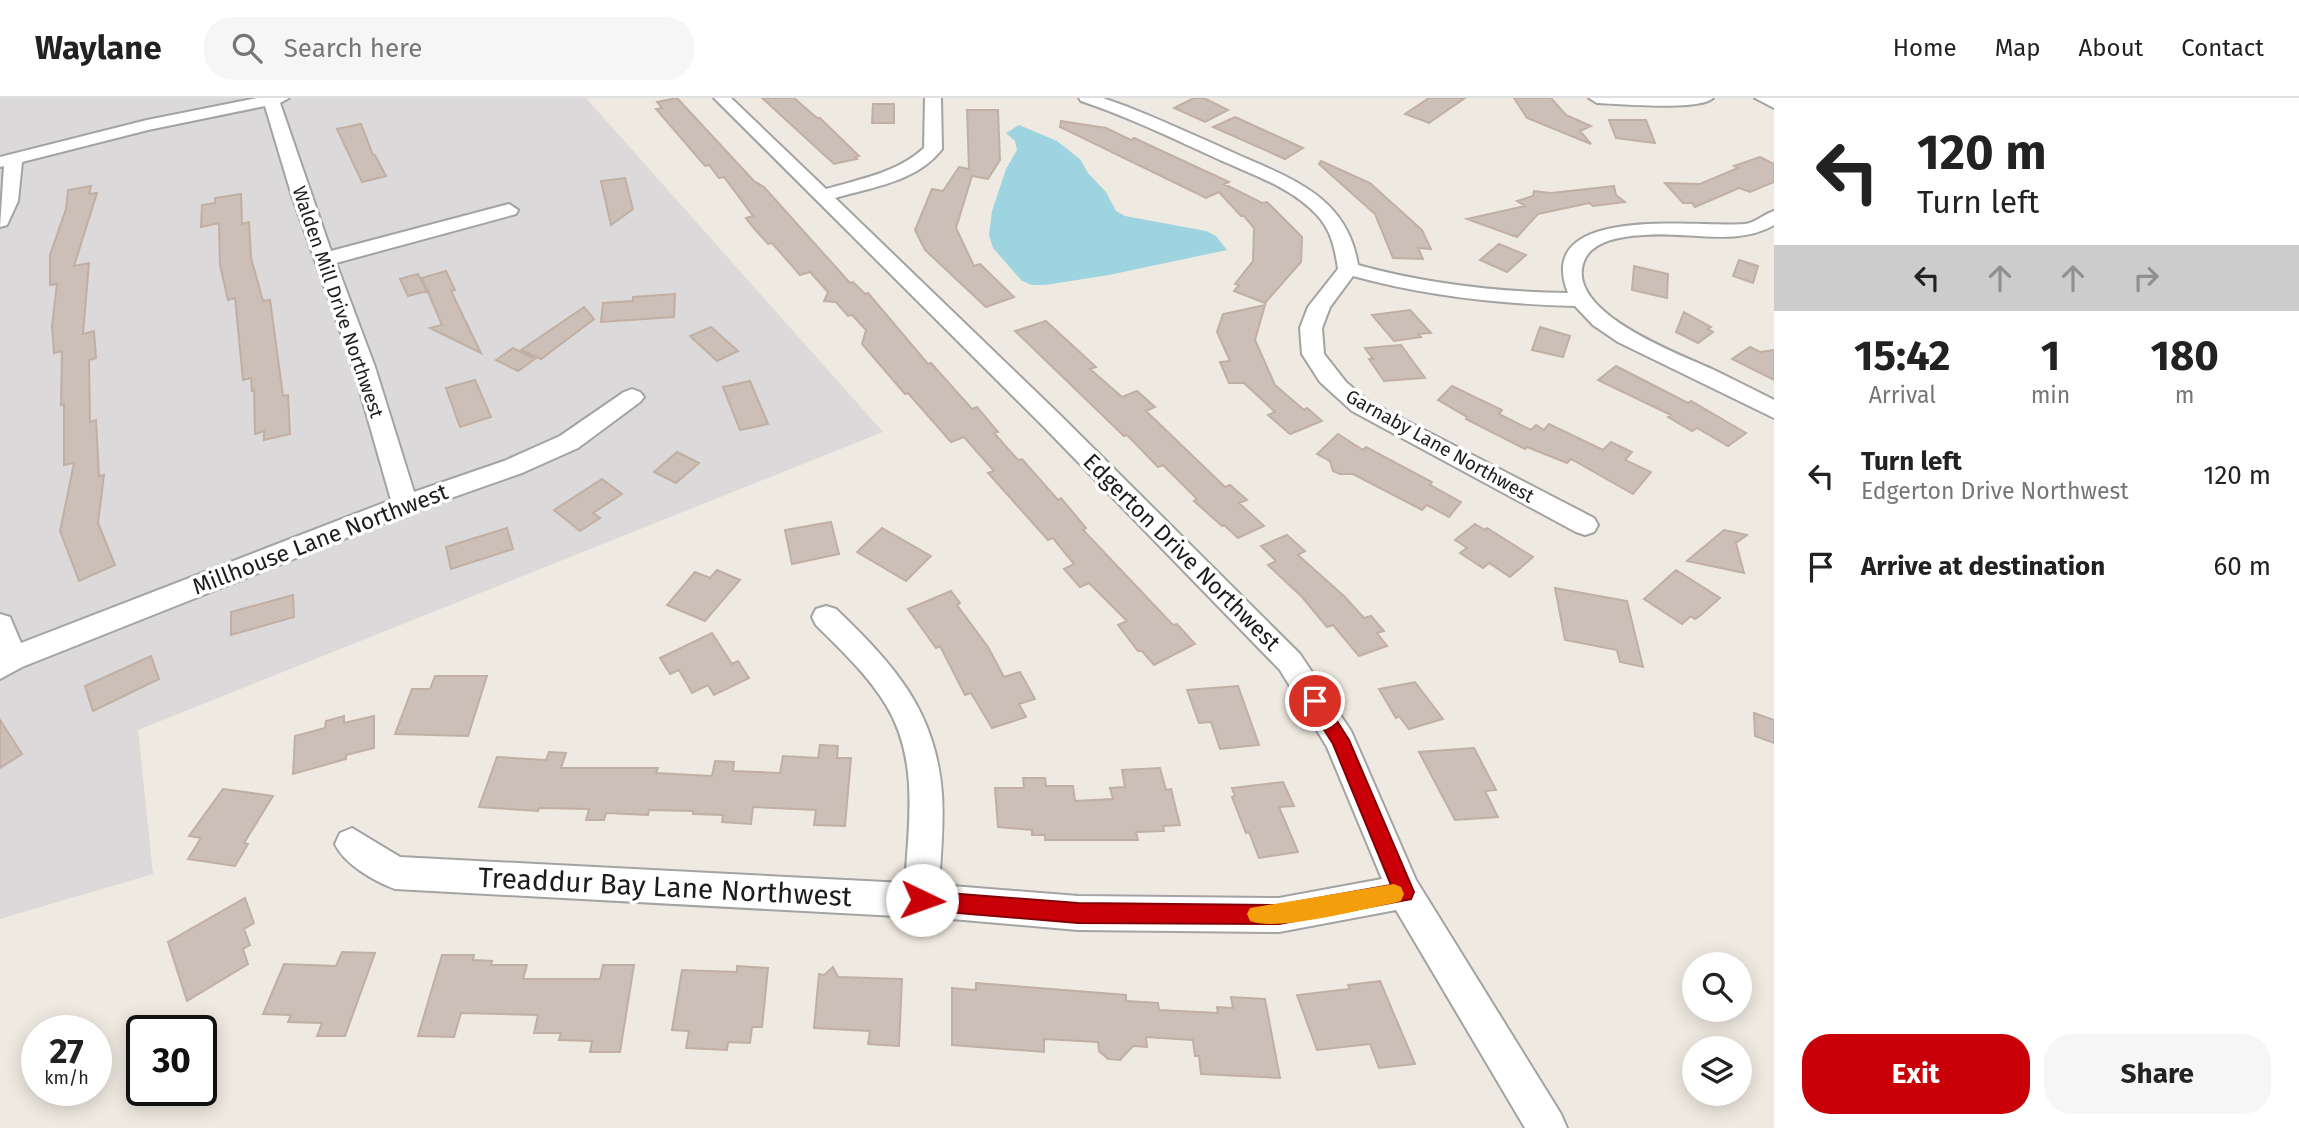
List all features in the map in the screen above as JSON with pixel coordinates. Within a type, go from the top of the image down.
[{"type":"street","name":"Edgerton Drive Northwest","points":[[722,98],[1054,422],[1290,662],[1340,740],[1404,892],[1547,1128]]},
{"type":"street","points":[[822,196],[904,171],[923,161],[933,149],[933,98]]},
{"type":"street","points":[[1087,98],[1145,119],[1298,191],[1319,206],[1334,224],[1345,246],[1348,270],[1461,292],[1532,299],[1581,300]]},
{"type":"street","points":[[1597,98],[1654,101],[1705,98]]},
{"type":"street","points":[[1763,98],[1774,103]]},
{"type":"street","points":[[0,221],[9,201],[7,160],[147,125],[276,99]]},
{"type":"street","name":"Walden Mill Drive Northwest","points":[[276,99],[300,193],[364,367],[405,505]]},
{"type":"street","points":[[326,260],[509,210]]},
{"type":"street","points":[[1774,218],[1759,236],[1643,229],[1596,238],[1582,247],[1573,262],[1571,275],[1581,300],[1601,320],[1626,337],[1774,410]]},
{"type":"street","name":"Garnaby Lane Northwest","points":[[1348,270],[1317,311],[1310,330],[1311,347],[1318,365],[1331,384],[1360,406],[1585,525]]},
{"type":"street","name":"Millhouse Lane Northwest","points":[[6,663],[405,505],[513,467],[569,442],[632,397]]},
{"type":"street","points":[[826,617],[875,665],[904,704],[919,738],[926,794],[922,900]]},
{"type":"street","points":[[0,625],[6,663]]},
{"type":"street","name":"Treaddur Bay Lane Northwest","points":[[352,844],[395,873],[922,900],[1078,913],[1279,915],[1404,892]]},
{"type":"shaded area","points":[[0,98],[586,98],[883,432],[138,730],[153,874],[0,919]]},
{"type":"water","points":[[1019,125],[1057,141],[1080,159],[1088,173],[1106,192],[1116,211],[1125,216],[1206,231],[1216,236],[1227,250],[1109,275],[1045,285],[1032,285],[1022,281],[993,248],[989,235],[992,211],[1006,169],[1017,150],[1015,141],[1006,133]]},
{"type":"building","points":[[677,98],[754,181],[764,187],[850,283],[853,282],[865,294],[868,293],[928,364],[931,363],[972,409],[977,407],[998,432],[994,433],[1018,460],[1022,459],[1058,500],[1061,498],[1086,528],[1083,530],[1173,625],[1177,624],[1195,644],[1154,665],[1142,651],[1138,651],[1118,625],[1127,621],[1089,583],[1080,587],[1064,569],[1074,564],[1053,538],[1048,540],[988,473],[994,471],[964,437],[951,442],[862,344],[866,330],[836,302],[824,301],[828,292],[810,272],[800,275],[772,243],[768,244],[752,226],[746,218],[753,216],[724,177],[719,178],[709,165],[705,166],[656,109],[662,108],[657,102]]},
{"type":"building","points":[[762,98],[794,98],[820,118],[859,156],[855,157],[857,159],[834,164]]},
{"type":"building","points":[[1194,98],[1204,98],[1228,110],[1205,122],[1174,108]]},
{"type":"building","points":[[1429,98],[1465,98],[1429,123],[1405,114]]},
{"type":"building","points":[[1514,98],[1551,98],[1566,115],[1591,126],[1580,131],[1591,144],[1527,118]]},
{"type":"building","points":[[873,104],[894,104],[894,123],[872,123]]},
{"type":"building","points":[[967,110],[998,110],[1000,160],[988,179],[972,176],[956,228],[974,266],[980,264],[1014,297],[986,307],[925,250],[915,230],[932,189],[943,191],[959,167],[969,169]]},
{"type":"building","points":[[1235,117],[1303,148],[1285,159],[1213,127]]},
{"type":"building","points":[[1609,120],[1646,120],[1655,143],[1616,138]]},
{"type":"building","points":[[1061,121],[1106,128],[1131,140],[1134,138],[1229,182],[1224,184],[1262,203],[1267,202],[1302,237],[1301,262],[1265,303],[1234,291],[1239,285],[1235,284],[1253,261],[1254,228],[1244,216],[1219,192],[1206,198],[1060,127]]},
{"type":"building","points":[[361,124],[373,155],[386,176],[362,182],[337,129]]},
{"type":"building","points":[[1760,157],[1774,164],[1774,182],[1750,192],[1739,188],[1695,207],[1692,203],[1683,203],[1665,183],[1700,184],[1738,168],[1734,166]]},
{"type":"building","points":[[1321,161],[1370,183],[1422,230],[1431,249],[1418,248],[1423,259],[1393,258],[1375,214],[1319,164]]},
{"type":"building","points":[[625,178],[633,209],[611,225],[601,181]]},
{"type":"building","points":[[91,186],[89,194],[97,193],[74,266],[89,263],[83,334],[94,331],[96,358],[89,360],[90,422],[96,420],[99,476],[104,475],[98,523],[115,565],[79,581],[60,531],[74,463],[64,465],[62,351],[54,353],[52,326],[57,284],[50,285],[50,255],[66,209],[68,190]]},
{"type":"building","points":[[1614,186],[1616,195],[1625,202],[1593,206],[1589,203],[1538,214],[1517,237],[1467,219],[1525,206],[1517,201],[1533,196],[1534,191],[1551,193]]},
{"type":"building","points":[[241,194],[242,224],[249,222],[251,258],[263,301],[270,300],[283,396],[288,395],[290,434],[264,440],[264,431],[255,434],[254,390],[252,391],[251,378],[243,380],[235,298],[228,300],[220,265],[219,223],[201,227],[202,205],[215,203],[215,198]]},
{"type":"building","points":[[1499,244],[1526,255],[1507,272],[1480,260]]},
{"type":"building","points":[[1739,260],[1758,266],[1753,283],[1733,276]]},
{"type":"building","points":[[1634,266],[1668,274],[1667,298],[1632,290]]},
{"type":"building","points":[[446,271],[455,290],[451,291],[481,353],[430,328],[442,325],[422,278]]},
{"type":"building","points":[[418,274],[427,291],[408,296],[400,279]]},
{"type":"building","points":[[675,294],[674,317],[601,322],[603,303],[633,301],[633,297]]},
{"type":"building","points":[[1265,305],[1255,340],[1275,385],[1304,410],[1307,408],[1322,421],[1290,434],[1268,415],[1275,412],[1244,383],[1229,383],[1220,362],[1230,361],[1217,332],[1223,314]]},
{"type":"building","points":[[584,307],[594,319],[541,359],[521,350]]},
{"type":"building","points":[[1410,310],[1431,333],[1394,341],[1372,315]]},
{"type":"building","points":[[1684,312],[1711,327],[1708,329],[1713,332],[1698,343],[1676,332]]},
{"type":"building","points":[[1046,321],[1096,367],[1090,369],[1122,397],[1137,391],[1155,407],[1146,411],[1225,487],[1230,485],[1247,500],[1239,503],[1264,526],[1238,538],[1222,526],[1194,501],[1197,499],[1163,465],[1158,467],[1015,331]]},
{"type":"building","points":[[711,327],[738,351],[717,361],[690,336]]},
{"type":"building","points":[[1540,327],[1570,336],[1563,357],[1532,350]]},
{"type":"building","points":[[1401,345],[1425,378],[1384,381],[1365,348]]},
{"type":"building","points":[[1750,347],[1760,352],[1774,350],[1774,380],[1732,359]]},
{"type":"building","points":[[513,348],[535,359],[518,371],[496,360]]},
{"type":"building","points":[[1616,366],[1688,403],[1691,401],[1746,433],[1728,446],[1697,428],[1692,431],[1668,417],[1671,415],[1598,380]]},
{"type":"building","points":[[475,380],[491,417],[460,427],[446,388]]},
{"type":"building","points":[[750,381],[768,424],[740,430],[723,387]]},
{"type":"building","points":[[1452,386],[1502,410],[1499,414],[1531,430],[1536,425],[1544,430],[1549,424],[1603,450],[1611,442],[1632,452],[1625,460],[1651,472],[1633,494],[1571,459],[1567,463],[1527,447],[1525,449],[1466,419],[1467,417],[1438,400]]},
{"type":"building","points":[[1338,434],[1363,450],[1366,447],[1432,482],[1430,485],[1461,502],[1449,517],[1427,505],[1422,510],[1353,474],[1333,471],[1330,461],[1317,454]]},
{"type":"building","points":[[677,452],[699,463],[676,483],[654,472]]},
{"type":"building","points":[[602,479],[622,494],[593,513],[600,518],[580,531],[554,510]]},
{"type":"building","points":[[831,522],[839,554],[792,564],[785,530]]},
{"type":"building","points":[[1475,524],[1485,530],[1487,528],[1533,557],[1510,577],[1489,563],[1483,568],[1460,553],[1467,548],[1455,540]]},
{"type":"building","points":[[507,528],[513,549],[451,569],[446,547]]},
{"type":"building","points":[[882,528],[931,556],[906,581],[857,552]]},
{"type":"building","points":[[1724,530],[1747,535],[1736,543],[1744,573],[1687,561]]},
{"type":"building","points":[[1287,535],[1305,551],[1298,555],[1364,618],[1371,616],[1384,631],[1377,633],[1387,646],[1359,656],[1333,625],[1327,627],[1302,597],[1268,565],[1276,561],[1261,546]]},
{"type":"building","points":[[717,570],[740,580],[705,621],[667,605],[695,572],[710,578]]},
{"type":"building","points":[[1676,570],[1720,598],[1701,615],[1695,619],[1691,616],[1682,624],[1644,599]]},
{"type":"building","points":[[1555,588],[1627,601],[1643,667],[1620,662],[1617,650],[1565,640]]},
{"type":"building","points":[[951,591],[960,603],[957,605],[988,647],[1004,677],[1020,672],[1035,699],[1019,704],[1026,717],[992,728],[971,693],[965,695],[940,646],[936,648],[908,609]]},
{"type":"building","points":[[293,595],[294,617],[231,635],[231,612]]},
{"type":"building","points":[[712,633],[732,664],[738,661],[749,678],[714,695],[708,685],[692,693],[679,670],[670,674],[660,658]]},
{"type":"building","points":[[151,656],[159,679],[93,711],[85,686]]},
{"type":"building","points":[[435,676],[487,676],[468,736],[395,734],[412,689],[430,689]]},
{"type":"building","points":[[1415,682],[1443,719],[1409,729],[1399,716],[1396,718],[1379,689]]},
{"type":"building","points":[[1238,686],[1259,745],[1220,749],[1211,722],[1199,723],[1187,690]]},
{"type":"building","points":[[1754,713],[1774,720],[1774,743],[1755,736]]},
{"type":"building","points":[[344,716],[344,723],[374,716],[374,748],[293,774],[295,736],[325,728],[326,721]]},
{"type":"building","points":[[0,720],[22,754],[0,768]]},
{"type":"building","points":[[820,745],[838,746],[837,758],[851,758],[845,826],[814,825],[816,810],[753,807],[751,824],[722,822],[723,815],[693,814],[693,811],[649,810],[648,815],[606,813],[604,820],[586,820],[589,809],[539,808],[538,811],[479,807],[497,757],[546,760],[549,752],[566,753],[561,768],[658,768],[656,773],[712,776],[715,761],[734,762],[733,771],[780,773],[783,756],[818,758]]},
{"type":"building","points":[[1474,748],[1496,790],[1485,791],[1498,817],[1455,820],[1419,752]]},
{"type":"building","points":[[1160,768],[1166,790],[1171,789],[1180,825],[1163,826],[1164,831],[1136,832],[1138,840],[1045,840],[1045,835],[1032,835],[1032,830],[998,827],[995,788],[1024,788],[1023,778],[1045,778],[1046,786],[1073,786],[1075,801],[1113,799],[1110,788],[1125,787],[1122,770]]},
{"type":"building","points":[[1283,782],[1294,806],[1279,807],[1298,852],[1259,858],[1232,797],[1235,796],[1232,788]]},
{"type":"building","points":[[223,789],[273,796],[244,843],[248,844],[235,866],[188,859],[201,838],[189,836]]},
{"type":"building","points":[[245,898],[254,923],[244,929],[250,945],[243,949],[248,964],[187,1001],[168,942]]},
{"type":"building","points":[[342,952],[375,953],[345,1036],[317,1036],[322,1023],[288,1022],[291,1015],[263,1014],[284,964],[336,966]]},
{"type":"building","points":[[442,955],[474,955],[473,960],[492,961],[491,965],[527,965],[523,979],[600,979],[603,965],[634,965],[620,1052],[590,1052],[592,1041],[559,1040],[561,1033],[534,1033],[538,1015],[461,1013],[454,1037],[418,1036]]},
{"type":"building","points":[[737,966],[768,968],[762,1027],[752,1027],[750,1043],[728,1042],[727,1050],[686,1048],[689,1031],[672,1030],[682,970],[737,972]]},
{"type":"building","points":[[833,967],[838,977],[902,979],[899,1046],[868,1044],[870,1031],[814,1028],[819,974],[824,975]]},
{"type":"building","points":[[1380,981],[1415,1064],[1379,1068],[1370,1044],[1317,1050],[1297,995],[1350,989],[1348,985]]},
{"type":"building","points":[[976,983],[1126,995],[1126,1001],[1158,1003],[1159,1010],[1218,1013],[1217,1007],[1233,1008],[1231,997],[1265,999],[1280,1078],[1201,1074],[1199,1056],[1195,1056],[1193,1040],[1146,1037],[1147,1047],[1133,1046],[1120,1060],[1108,1059],[1099,1051],[1098,1042],[1044,1039],[1044,1052],[952,1045],[952,988],[976,990]]},
{"type":"slow traffic","points":[[1257,914],[1279,915],[1394,894]]},
{"type":"route","points":[[922,900],[1078,913],[1279,915],[1404,892],[1340,740],[1315,701]]}]
